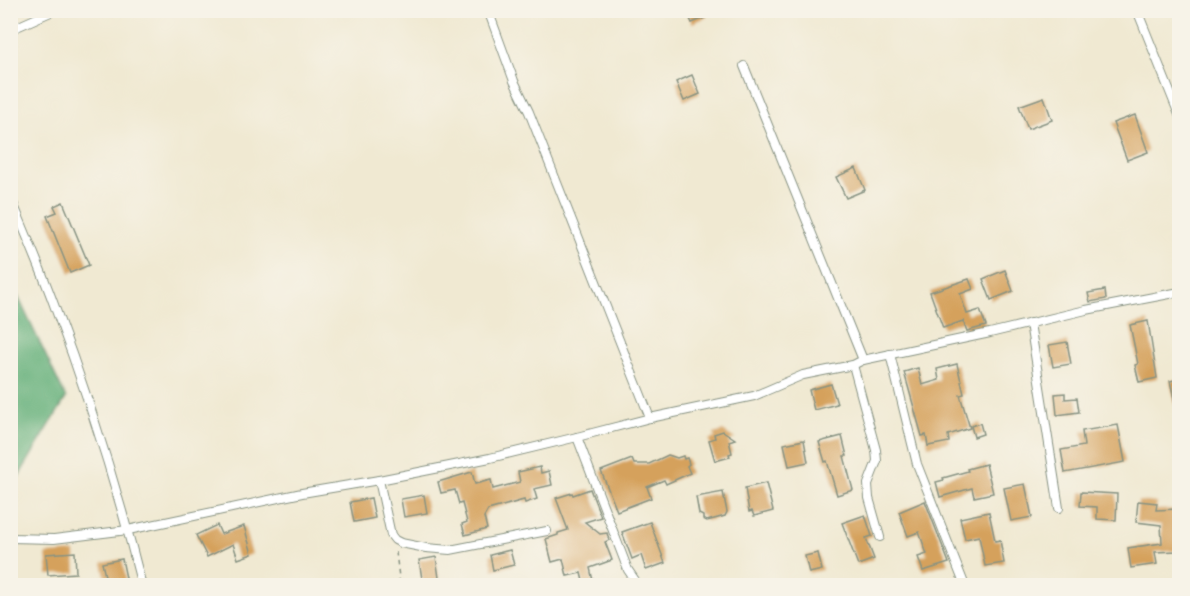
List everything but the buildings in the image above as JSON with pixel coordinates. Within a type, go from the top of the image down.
[{"type":"street","points":[[10,30],[55,10]]},
{"type":"street","points":[[488,10],[514,81],[529,112],[650,418]]},
{"type":"street","points":[[1137,10],[1179,117]]},
{"type":"street","points":[[744,66],[863,360]]},
{"type":"street","points":[[10,196],[78,372],[128,530],[142,585]]},
{"type":"street","points":[[10,538],[54,539],[128,530],[302,493],[490,458],[650,418],[754,396],[803,375],[853,365],[863,360],[1086,310],[1179,292]]},
{"type":"street","points":[[1029,323],[1059,508]]},
{"type":"street","points":[[890,354],[917,464],[964,585]]},
{"type":"street","points":[[853,365],[876,450],[877,461],[868,484],[869,498],[880,537]]},
{"type":"street","points":[[577,437],[628,570],[639,585]]},
{"type":"street","points":[[379,480],[391,535],[401,543],[450,550],[547,531]]},
{"type":"path","points":[[395,540],[400,585]]},
{"type":"green space","points":[[10,280],[66,398],[11,489],[10,489]]}]
